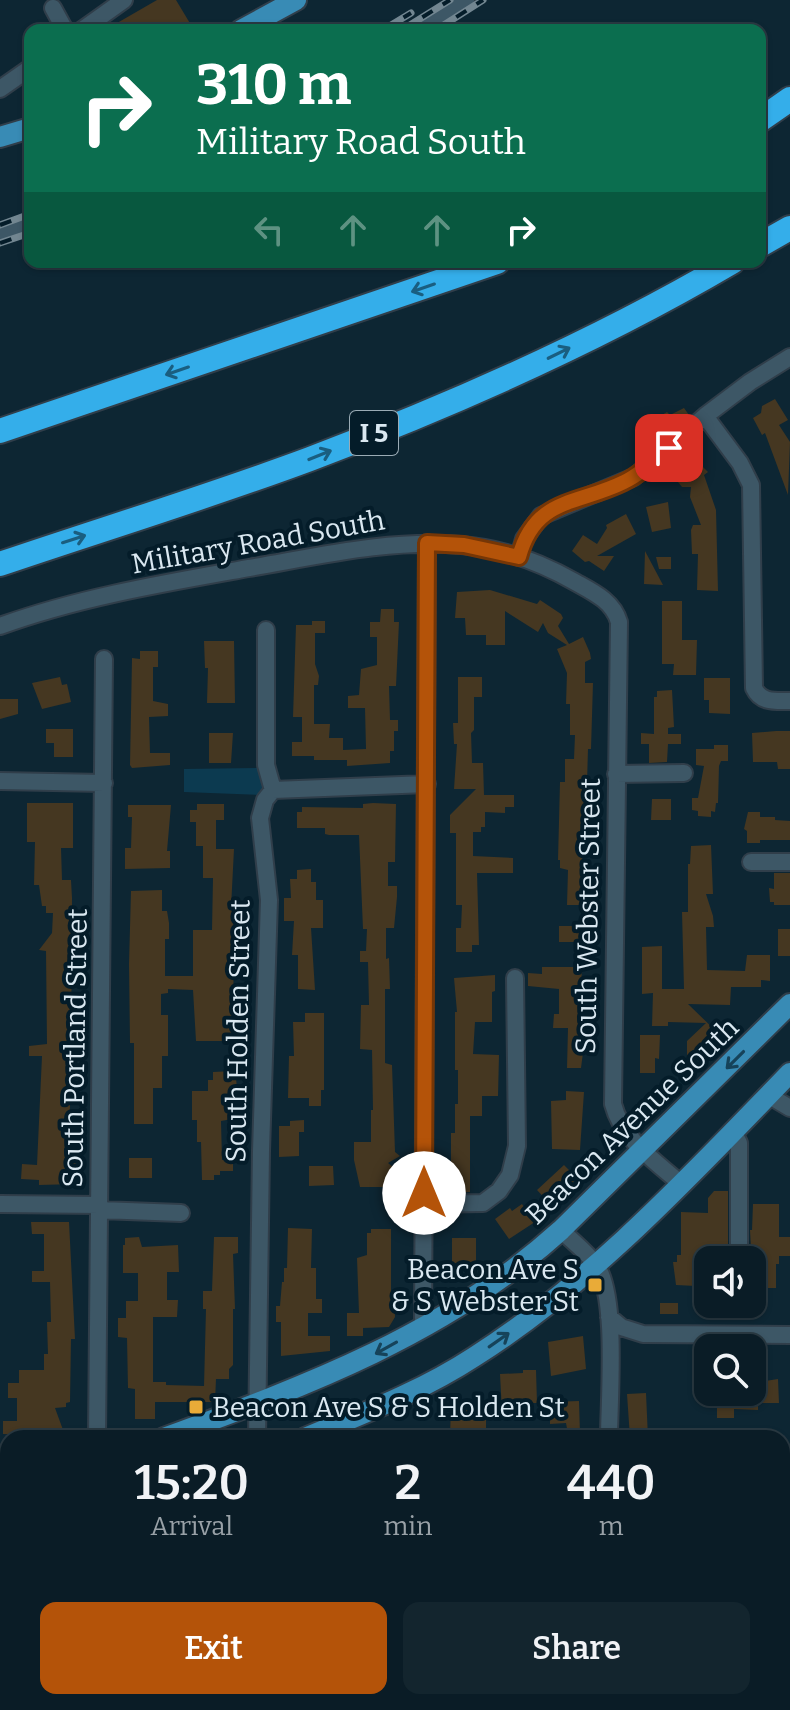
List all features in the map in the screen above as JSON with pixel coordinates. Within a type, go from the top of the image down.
[{"type":"highway","points":[[766,116],[790,99]]},
{"type":"highway","points":[[766,242],[790,228]]},
{"type":"highway","points":[[0,431],[479,268]]},
{"type":"highway","name":"I 5","points":[[0,564],[307,460],[415,417],[515,374],[622,322],[721,268]]},
{"type":"main road","points":[[251,24],[291,1]]},
{"type":"main road","points":[[0,137],[24,130]]},
{"type":"main road","name":"Beacon Avenue South","points":[[186,1430],[258,1404],[377,1354],[475,1298],[523,1264],[561,1230],[790,1004]]},
{"type":"main road","points":[[325,1430],[366,1413],[474,1357],[596,1265],[790,1073]]},
{"type":"street","points":[[90,24],[124,0]]},
{"type":"street","points":[[428,24],[466,0]]},
{"type":"street","points":[[53,8],[62,24]]},
{"type":"street","points":[[0,89],[24,72]]},
{"type":"street","points":[[0,233],[24,225]]},
{"type":"street","points":[[519,557],[524,539],[541,516],[634,477],[705,416],[790,357]]},
{"type":"street","points":[[705,416],[740,463],[751,485],[754,688],[757,696],[764,699],[790,701]]},
{"type":"street","points":[[423,1327],[427,543]]},
{"type":"street","name":"Military Road South","points":[[0,626],[132,589],[384,545],[427,543],[464,545],[543,564],[596,594],[616,613],[619,622]]},
{"type":"street","name":"South Webster Street","points":[[619,622],[613,1104],[621,1126],[643,1151],[680,1183]]},
{"type":"street","name":"South Holden Street","points":[[257,1430],[261,1151],[269,900],[260,818],[265,800],[273,790],[266,765],[266,630]]},
{"type":"street","name":"South Portland Street","points":[[97,1430],[104,659]]},
{"type":"street","points":[[616,774],[684,773]]},
{"type":"street","points":[[0,781],[104,783]]},
{"type":"street","points":[[273,790],[427,784]]},
{"type":"street","points":[[751,862],[790,862]]},
{"type":"street","points":[[424,1204],[483,1203],[499,1191],[510,1175],[517,1146],[515,978]]},
{"type":"street","points":[[768,1095],[790,1108]]},
{"type":"street","points":[[733,1131],[739,1143],[739,1246]]},
{"type":"street","points":[[0,1204],[181,1213]]},
{"type":"street","points":[[561,1230],[596,1265],[603,1278],[609,1317],[609,1430]]},
{"type":"street","points":[[609,1317],[621,1327],[643,1334],[790,1335]]},
{"type":"shaded area","points":[[259,768],[266,791],[264,795],[184,792],[184,769]]},
{"type":"building","points":[[157,0],[176,0],[190,24],[115,24]]},
{"type":"building","points":[[775,399],[788,420],[779,425],[790,442],[788,495],[765,433],[762,435],[753,418],[761,413],[762,406]]},
{"type":"building","points":[[684,408],[689,415],[660,440],[654,434],[658,431],[652,421],[667,412],[670,415]]},
{"type":"building","points":[[690,454],[708,472],[704,475],[716,510],[718,591],[697,590],[698,554],[692,554],[691,530],[693,525],[701,525],[690,497],[691,487],[682,487],[669,471]]},
{"type":"building","points":[[668,502],[671,528],[652,532],[646,507]]},
{"type":"building","points":[[626,514],[636,534],[597,556],[614,556],[604,571],[589,561],[585,562],[572,551],[583,535],[597,544],[606,525]]},
{"type":"building","points":[[645,551],[663,585],[644,584]]},
{"type":"building","points":[[656,557],[671,557],[671,569],[659,569]]},
{"type":"building","points":[[490,590],[537,604],[540,600],[561,614],[563,618],[558,626],[569,644],[583,637],[590,653],[591,659],[585,662],[585,683],[593,683],[585,851],[582,851],[584,905],[567,905],[568,870],[560,868],[558,860],[560,782],[565,782],[565,759],[574,759],[575,735],[570,735],[570,704],[566,704],[567,673],[557,649],[567,645],[548,633],[543,623],[538,632],[505,611],[505,645],[486,645],[486,635],[466,635],[465,618],[455,618],[457,592]]},
{"type":"building","points":[[662,601],[682,601],[682,640],[697,640],[696,675],[673,675],[674,664],[662,664]]},
{"type":"building","points":[[381,609],[394,609],[394,622],[399,622],[396,686],[389,686],[390,720],[398,720],[398,731],[394,731],[394,751],[390,751],[390,763],[347,766],[347,760],[292,756],[292,742],[302,742],[302,717],[293,717],[296,625],[325,621],[325,633],[315,633],[315,664],[319,676],[318,685],[314,685],[314,724],[330,724],[329,738],[343,738],[343,750],[366,749],[365,708],[348,708],[348,696],[359,695],[361,669],[377,665],[377,637],[370,637],[370,622],[380,622]]},
{"type":"building","points":[[204,641],[234,641],[235,703],[207,703],[208,668],[205,668]]},
{"type":"building","points":[[140,651],[158,651],[158,667],[153,667],[153,701],[168,704],[168,716],[149,717],[150,753],[170,753],[170,765],[132,768],[130,765],[132,658],[140,659]]},
{"type":"building","points":[[60,677],[62,685],[67,684],[71,702],[42,709],[32,683]]},
{"type":"building","points":[[458,677],[482,677],[482,697],[474,697],[474,730],[471,733],[472,763],[483,763],[484,795],[514,795],[514,807],[505,807],[505,813],[485,812],[485,827],[481,827],[481,832],[473,832],[473,856],[513,858],[513,873],[477,873],[479,945],[472,945],[472,952],[456,952],[456,928],[461,928],[462,905],[456,905],[456,833],[450,833],[450,815],[476,789],[454,789],[457,744],[454,744],[453,723],[458,723]]},
{"type":"building","points":[[704,678],[730,678],[730,714],[709,713],[709,700],[704,700]]},
{"type":"building","points":[[672,690],[674,727],[668,728],[668,734],[681,734],[681,744],[668,744],[667,762],[649,763],[649,744],[641,744],[641,733],[654,734],[654,697],[657,697],[657,691]]},
{"type":"building","points":[[0,699],[18,699],[18,714],[0,719]]},
{"type":"building","points":[[46,729],[73,729],[73,757],[54,757],[54,743],[46,743]]},
{"type":"building","points":[[790,731],[790,769],[778,769],[777,762],[753,762],[752,733]]},
{"type":"building","points":[[209,733],[233,733],[231,763],[209,763]]},
{"type":"building","points":[[714,745],[728,745],[728,761],[721,761],[719,766],[715,812],[711,811],[711,817],[698,816],[698,811],[692,810],[692,798],[698,798],[704,766],[696,765],[696,749],[714,749]]},
{"type":"building","points":[[652,799],[671,799],[671,820],[651,820]]},
{"type":"building","points":[[27,803],[73,803],[73,848],[61,848],[62,880],[71,880],[72,898],[71,1075],[66,1075],[66,1101],[70,1104],[72,1158],[75,1158],[76,1169],[80,1168],[80,1180],[76,1180],[76,1184],[39,1185],[39,1180],[21,1179],[22,1164],[37,1165],[42,1056],[29,1056],[29,1046],[47,1044],[46,951],[39,950],[52,933],[53,913],[46,913],[39,885],[34,885],[35,842],[27,842]]},
{"type":"building","points":[[197,804],[224,804],[224,820],[216,820],[216,849],[234,849],[231,908],[235,1041],[196,1041],[193,990],[168,989],[168,993],[161,994],[161,1015],[168,1015],[168,1056],[162,1056],[162,1088],[153,1088],[153,1124],[134,1124],[134,1043],[130,1043],[131,891],[162,890],[162,911],[167,911],[169,923],[169,939],[165,939],[165,976],[193,976],[193,930],[212,930],[213,878],[203,878],[203,846],[196,846],[196,822],[190,822],[190,810],[197,810]]},
{"type":"building","points":[[363,804],[396,804],[395,862],[388,862],[388,886],[397,886],[397,897],[394,928],[386,928],[390,989],[385,989],[385,1063],[392,1065],[395,1152],[400,1156],[388,1163],[398,1171],[395,1187],[360,1187],[354,1160],[354,1142],[371,1142],[373,1110],[372,1050],[360,1049],[361,1005],[369,1005],[368,962],[360,962],[360,951],[366,951],[367,929],[363,929],[359,835],[329,835],[325,834],[325,828],[297,828],[297,812],[302,812],[302,807],[363,808]]},
{"type":"building","points":[[128,805],[171,805],[167,851],[170,851],[170,868],[125,869],[125,848],[131,848],[132,817],[128,817]]},
{"type":"building","points":[[748,812],[760,812],[760,817],[790,821],[790,840],[747,843],[747,831],[744,829]]},
{"type":"building","points":[[711,845],[713,894],[706,894],[714,927],[706,927],[707,970],[745,971],[747,955],[770,955],[770,981],[761,980],[761,987],[731,987],[730,1005],[688,1004],[720,1035],[687,1066],[687,1041],[706,1023],[668,1022],[668,1026],[652,1026],[653,993],[642,994],[642,947],[662,946],[662,989],[684,989],[682,912],[688,912],[691,846]]},
{"type":"building","points":[[311,869],[311,882],[316,882],[316,900],[323,900],[323,928],[311,928],[315,990],[298,989],[298,955],[292,955],[294,921],[284,921],[284,898],[291,898],[290,879],[297,879],[297,870]]},
{"type":"building","points":[[774,873],[790,873],[790,905],[770,902],[769,888],[774,889]]},
{"type":"building","points":[[559,926],[584,926],[583,942],[559,942]]},
{"type":"building","points":[[778,929],[790,929],[790,956],[778,956]]},
{"type":"building","points":[[542,967],[582,967],[580,1011],[581,1045],[584,1045],[581,1068],[567,1068],[568,1028],[553,1028],[554,1014],[559,1014],[559,989],[528,986],[528,973],[542,974]]},
{"type":"building","points":[[495,975],[492,1022],[475,1022],[473,1054],[499,1055],[498,1096],[482,1096],[482,1116],[470,1116],[470,1192],[451,1193],[451,1133],[455,1133],[455,1104],[458,1104],[454,978]]},
{"type":"building","points":[[305,1013],[324,1013],[324,1090],[321,1090],[321,1106],[309,1106],[309,1098],[288,1098],[289,1056],[294,1056],[293,1022],[305,1022]]},
{"type":"building","points":[[640,1035],[660,1035],[655,1073],[640,1073]]},
{"type":"building","points":[[233,1071],[237,1090],[233,1090],[232,1119],[221,1121],[222,1160],[233,1160],[233,1171],[220,1171],[220,1175],[214,1175],[214,1180],[202,1180],[201,1142],[197,1142],[197,1120],[192,1120],[192,1091],[208,1091],[208,1080],[213,1080],[213,1072]]},
{"type":"building","points":[[566,1091],[584,1092],[580,1150],[552,1149],[551,1101],[566,1100]]},
{"type":"building","points":[[304,1120],[304,1132],[299,1132],[299,1156],[279,1157],[279,1126],[290,1126],[290,1121]]},
{"type":"building","points":[[129,1158],[152,1158],[152,1178],[129,1178]]},
{"type":"building","points":[[564,1165],[577,1178],[551,1205],[537,1190]]},
{"type":"building","points":[[309,1166],[333,1166],[334,1185],[309,1186]]},
{"type":"building","points":[[714,1191],[728,1191],[728,1246],[694,1246],[694,1286],[676,1285],[673,1262],[677,1262],[677,1255],[681,1255],[681,1212],[708,1213],[708,1198]]},
{"type":"building","points":[[522,1204],[535,1222],[509,1239],[495,1219]]},
{"type":"building","points":[[753,1204],[779,1204],[779,1237],[790,1237],[790,1256],[779,1256],[776,1288],[766,1288],[766,1246],[751,1246]]},
{"type":"building","points":[[31,1222],[69,1222],[75,1339],[71,1339],[70,1402],[66,1403],[66,1407],[55,1408],[63,1430],[3,1430],[3,1421],[17,1421],[17,1398],[8,1398],[8,1383],[19,1383],[19,1370],[44,1370],[44,1354],[48,1354],[50,1282],[32,1282],[32,1271],[44,1271],[44,1234],[32,1234]]},
{"type":"building","points":[[288,1228],[312,1229],[311,1268],[316,1268],[316,1299],[322,1299],[322,1313],[308,1313],[308,1336],[330,1336],[330,1351],[281,1356],[281,1322],[276,1322],[276,1306],[280,1306],[284,1268],[287,1268]]},
{"type":"building","points":[[371,1229],[391,1229],[391,1291],[394,1291],[395,1317],[389,1327],[363,1328],[363,1336],[347,1336],[347,1313],[359,1313],[357,1258],[367,1255],[367,1233],[371,1233]]},
{"type":"building","points":[[139,1237],[142,1247],[178,1245],[179,1272],[167,1272],[167,1300],[178,1300],[177,1317],[153,1317],[153,1382],[204,1386],[206,1309],[203,1309],[203,1291],[212,1291],[214,1237],[238,1237],[238,1253],[233,1254],[235,1309],[233,1365],[229,1369],[229,1379],[216,1379],[215,1402],[155,1402],[155,1419],[135,1419],[135,1389],[128,1388],[127,1338],[118,1337],[118,1318],[126,1318],[126,1301],[138,1301],[138,1273],[123,1273],[123,1245],[125,1238]]},
{"type":"building","points":[[452,1238],[476,1238],[476,1264],[452,1263]]},
{"type":"building","points":[[660,1303],[678,1303],[678,1314],[660,1314]]},
{"type":"building","points":[[583,1336],[586,1369],[551,1376],[548,1342]]},
{"type":"building","points":[[523,1370],[536,1370],[537,1403],[526,1403],[526,1408],[518,1411],[502,1412],[500,1374],[523,1373]]},
{"type":"building","points":[[778,1379],[779,1403],[766,1403],[766,1381]]},
{"type":"building","points":[[646,1393],[648,1430],[629,1430],[627,1394]]},
{"type":"building","points":[[579,1401],[580,1430],[567,1430],[566,1423],[550,1424],[550,1402]]},
{"type":"building","points":[[451,1404],[465,1404],[465,1410],[486,1410],[486,1430],[450,1430]]},
{"type":"building","points":[[758,1406],[758,1410],[734,1409],[734,1418],[717,1418],[717,1407]]},
{"type":"railway","points":[[412,24],[450,0]]},
{"type":"railway","points":[[445,24],[483,0]]},
{"type":"railway","points":[[393,24],[411,13]]},
{"type":"railway","points":[[0,225],[24,216]]},
{"type":"railway","points":[[0,243],[24,235]]},
{"type":"place","name":"Beacon Ave S & S Webster St","points":[[595,1285]]},
{"type":"place","name":"Beacon Ave S & S Holden St","points":[[196,1407]]},
{"type":"route","points":[[424,1193],[427,543],[464,545],[519,557],[524,539],[541,516],[634,477],[669,448]]}]
